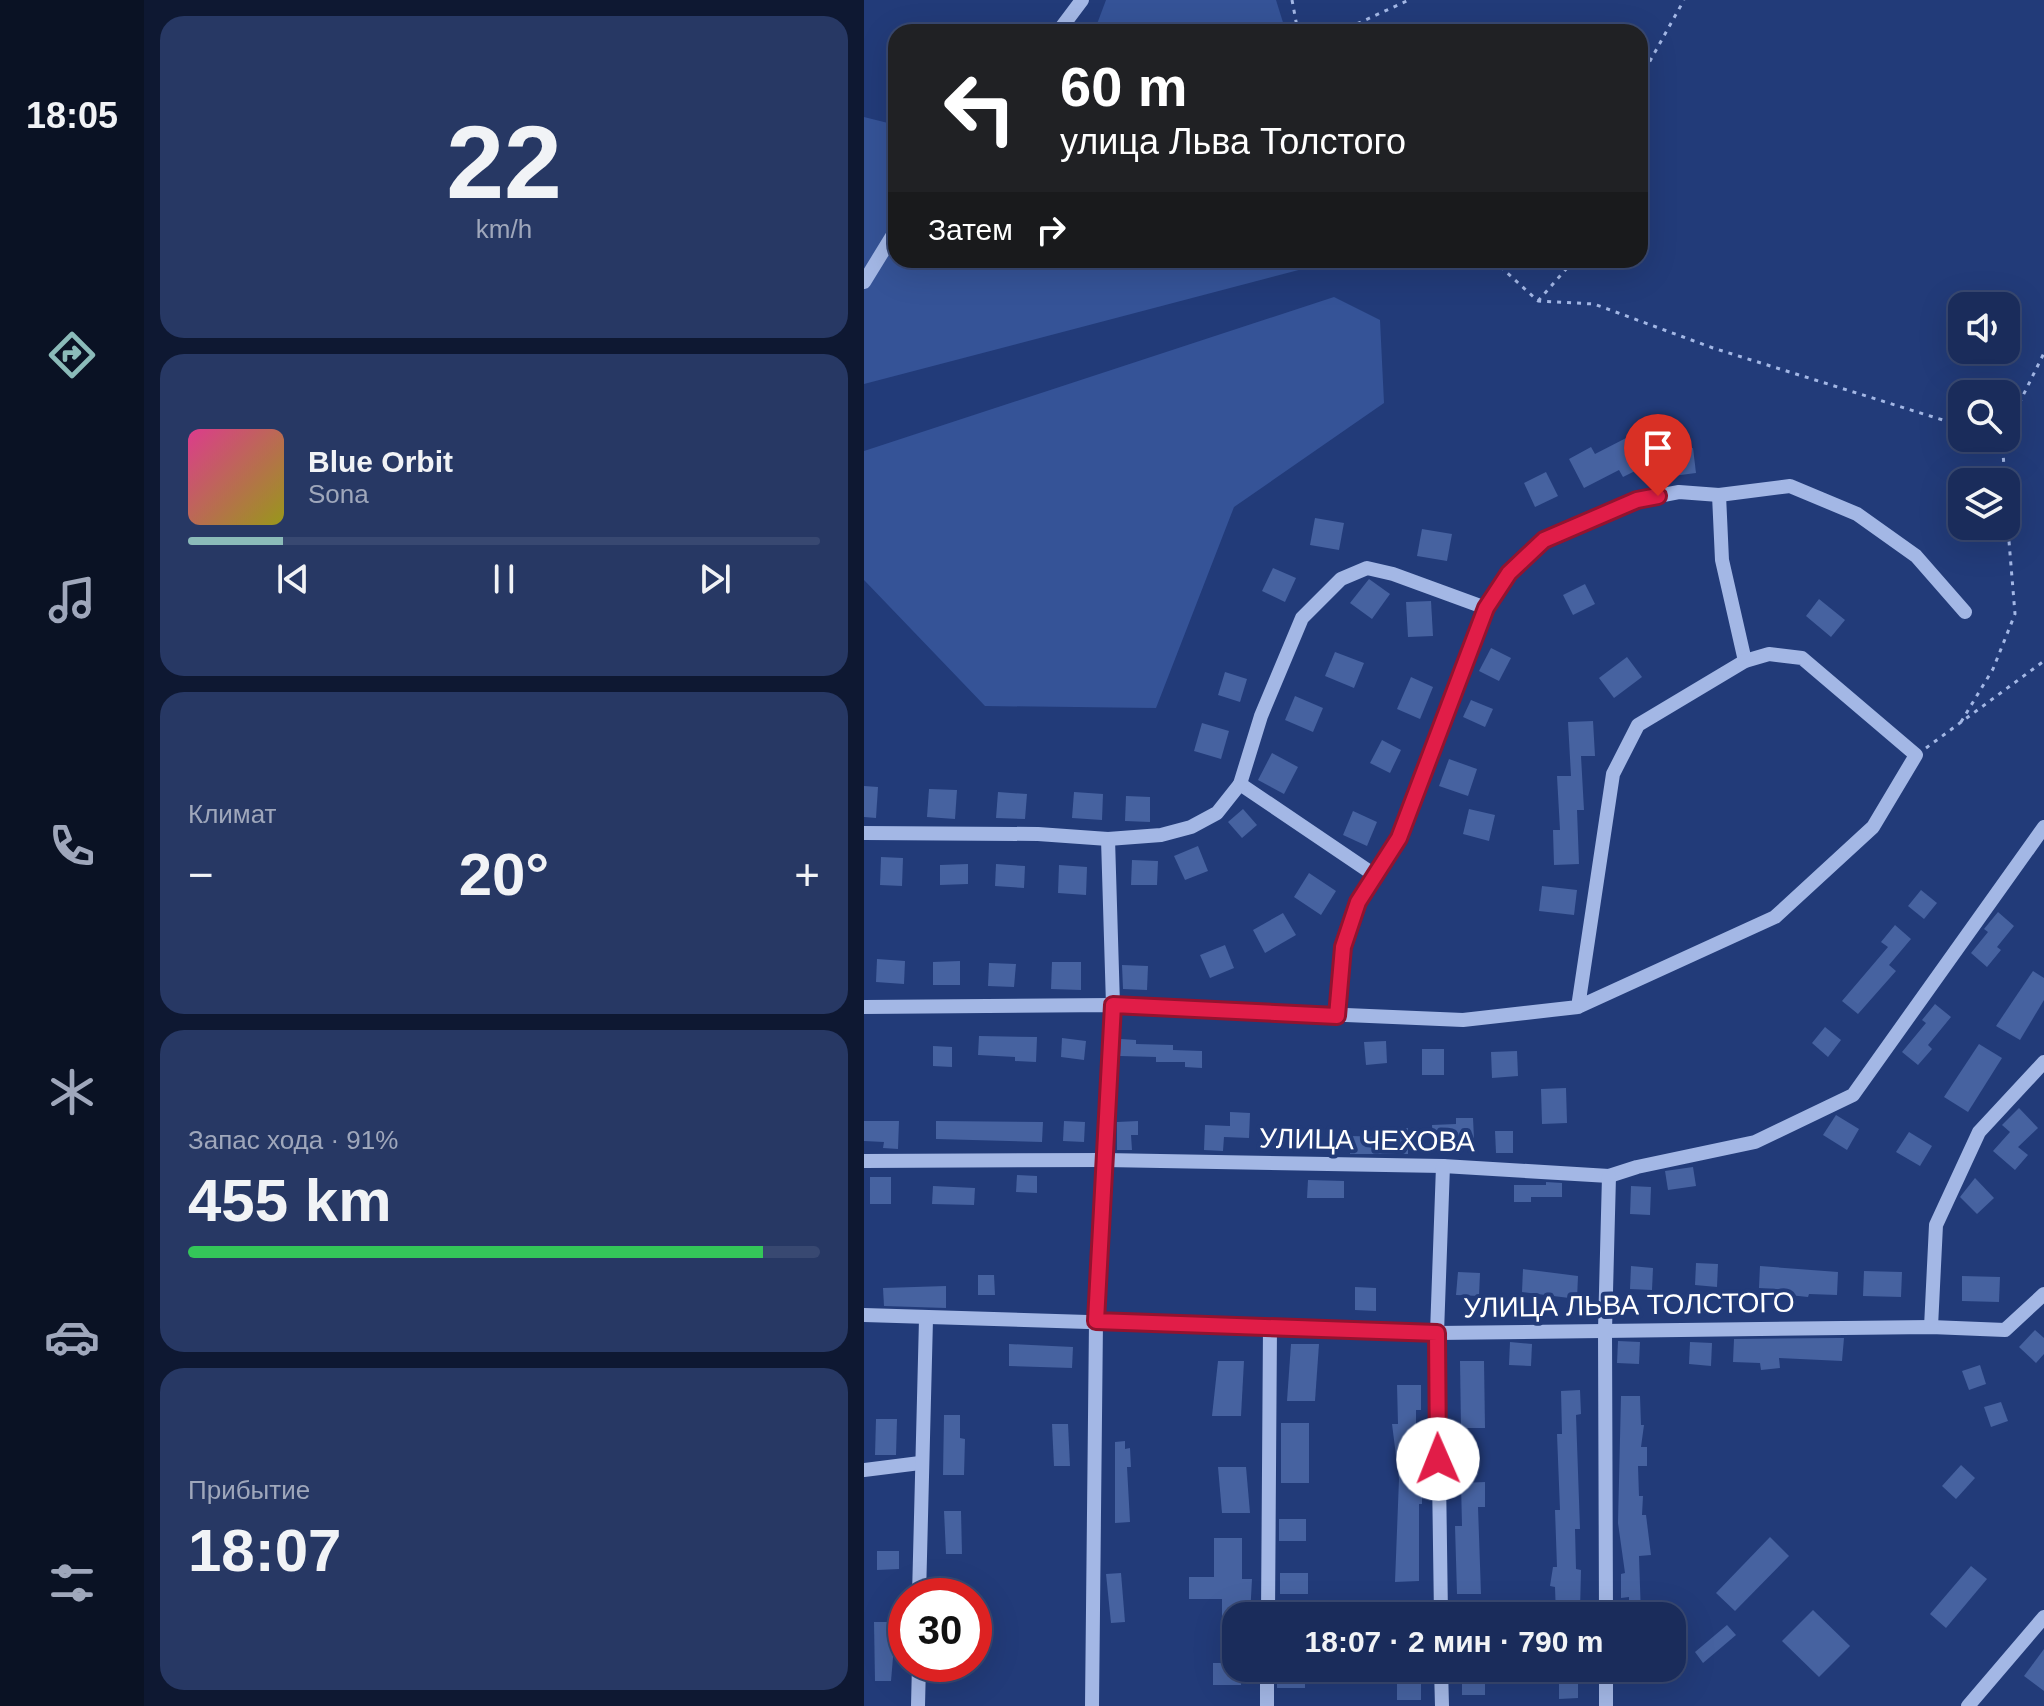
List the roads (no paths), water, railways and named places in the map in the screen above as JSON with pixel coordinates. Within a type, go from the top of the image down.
[{"type":"street","points":[[1064,24],[1082,0]]},
{"type":"street","points":[[864,282],[888,243]]},
{"type":"street","points":[[1337,1016],[1343,947],[1358,902],[1399,838],[1486,608],[1509,573],[1544,540],[1637,500],[1679,492],[1719,495],[1790,486],[1857,514],[1916,556],[1965,612]]},
{"type":"street","points":[[1719,495],[1722,560],[1745,661]]},
{"type":"street","points":[[864,833],[1038,834],[1108,839],[1161,835],[1191,827],[1217,813],[1240,784],[1261,716],[1302,618],[1341,579],[1367,568],[1393,574],[1486,608]]},
{"type":"street","points":[[864,1007],[1113,1005],[1463,1020],[1530,1015],[1578,1007],[1775,917],[1873,827],[1916,755],[1802,658],[1769,654],[1745,661],[1638,725],[1613,774],[1578,1007]]},
{"type":"street","points":[[1240,784],[1376,876]]},
{"type":"street","name":"УЛИЦА ЧЕХОВА","points":[[864,1161],[1105,1160],[1443,1166],[1609,1176],[1637,1167],[1755,1142],[1853,1095],[2044,827]]},
{"type":"street","points":[[1092,1706],[1096,1321],[1113,1005],[1108,839]]},
{"type":"street","points":[[1931,1327],[1936,1225],[1979,1132],[2044,1062]]},
{"type":"street","points":[[1441,1602],[1437,1333],[1443,1166]]},
{"type":"street","points":[[1606,1602],[1605,1330],[1609,1176]]},
{"type":"street","name":"УЛИЦА ЛЬВА ТОЛСТОГО","points":[[864,1315],[1437,1333],[1931,1327],[2005,1330],[2044,1294]]},
{"type":"street","points":[[919,1578],[926,1319]]},
{"type":"street","points":[[1268,1602],[1270,1326]]},
{"type":"street","points":[[864,1470],[920,1463]]},
{"type":"street","points":[[1968,1706],[2044,1617]]},
{"type":"street","points":[[918,1706],[919,1682]]},
{"type":"street","points":[[1267,1682],[1267,1706]]},
{"type":"street","points":[[1441,1682],[1442,1706]]},
{"type":"street","points":[[1606,1682],[1606,1706]]}]
